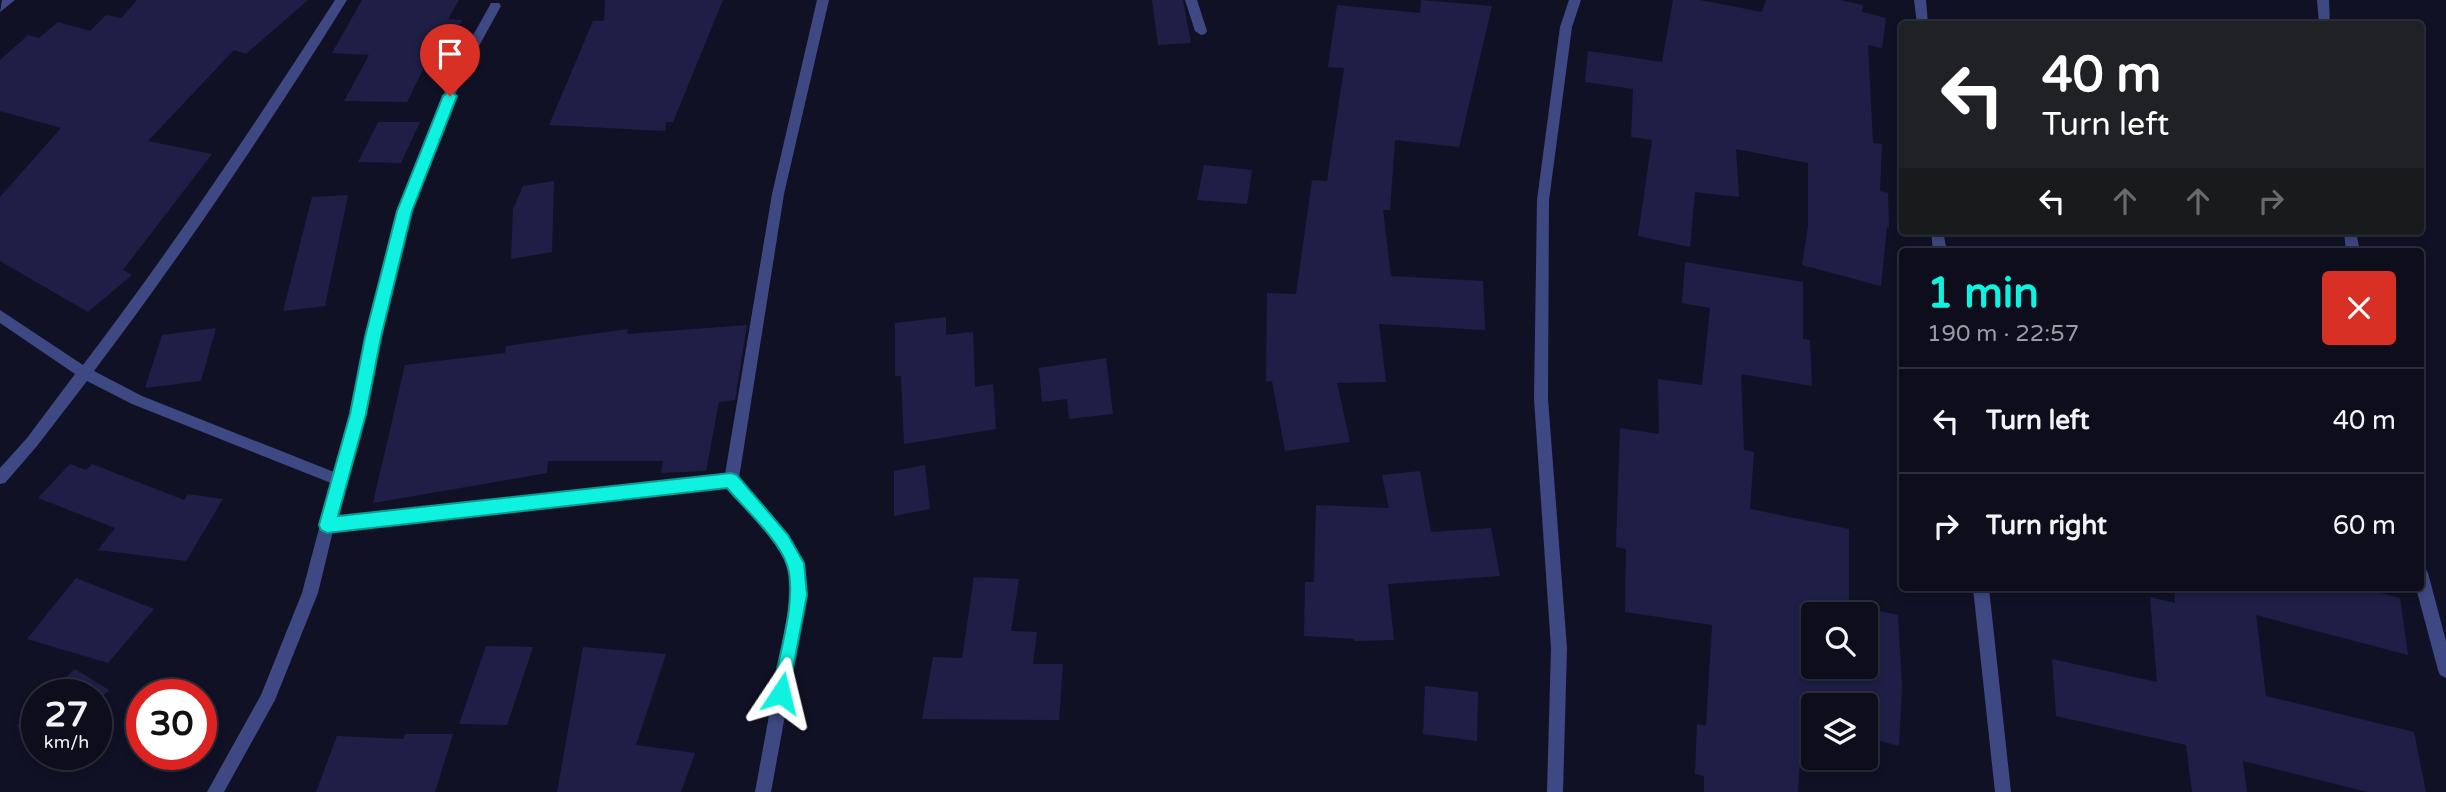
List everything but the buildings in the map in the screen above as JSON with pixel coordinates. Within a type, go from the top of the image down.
[{"type":"street","points":[[0,8],[9,0]]},
{"type":"street","points":[[0,478],[32,442],[146,292],[341,0]]},
{"type":"street","points":[[763,792],[799,595],[798,584],[795,563],[782,541],[731,480],[778,194],[823,0]]},
{"type":"street","points":[[1191,0],[1201,31]]},
{"type":"street","points":[[1555,792],[1559,648],[1541,399],[1543,200],[1566,27],[1575,0]]},
{"type":"street","points":[[1920,0],[1923,21]]},
{"type":"street","points":[[2323,0],[2325,21]]},
{"type":"street","points":[[215,792],[267,700],[310,593],[358,414],[373,337],[404,211],[457,75],[495,6]]},
{"type":"street","points":[[0,316],[83,372],[137,400],[339,480]]},
{"type":"street","points":[[327,525],[731,480]]},
{"type":"street","points":[[2424,588],[2446,670]]},
{"type":"street","points":[[1981,591],[2003,792]]},
{"type":"route","points":[[450,96],[404,211],[396,253],[373,337],[358,414],[327,525],[731,480],[782,541],[795,563],[799,595],[781,693]]}]
